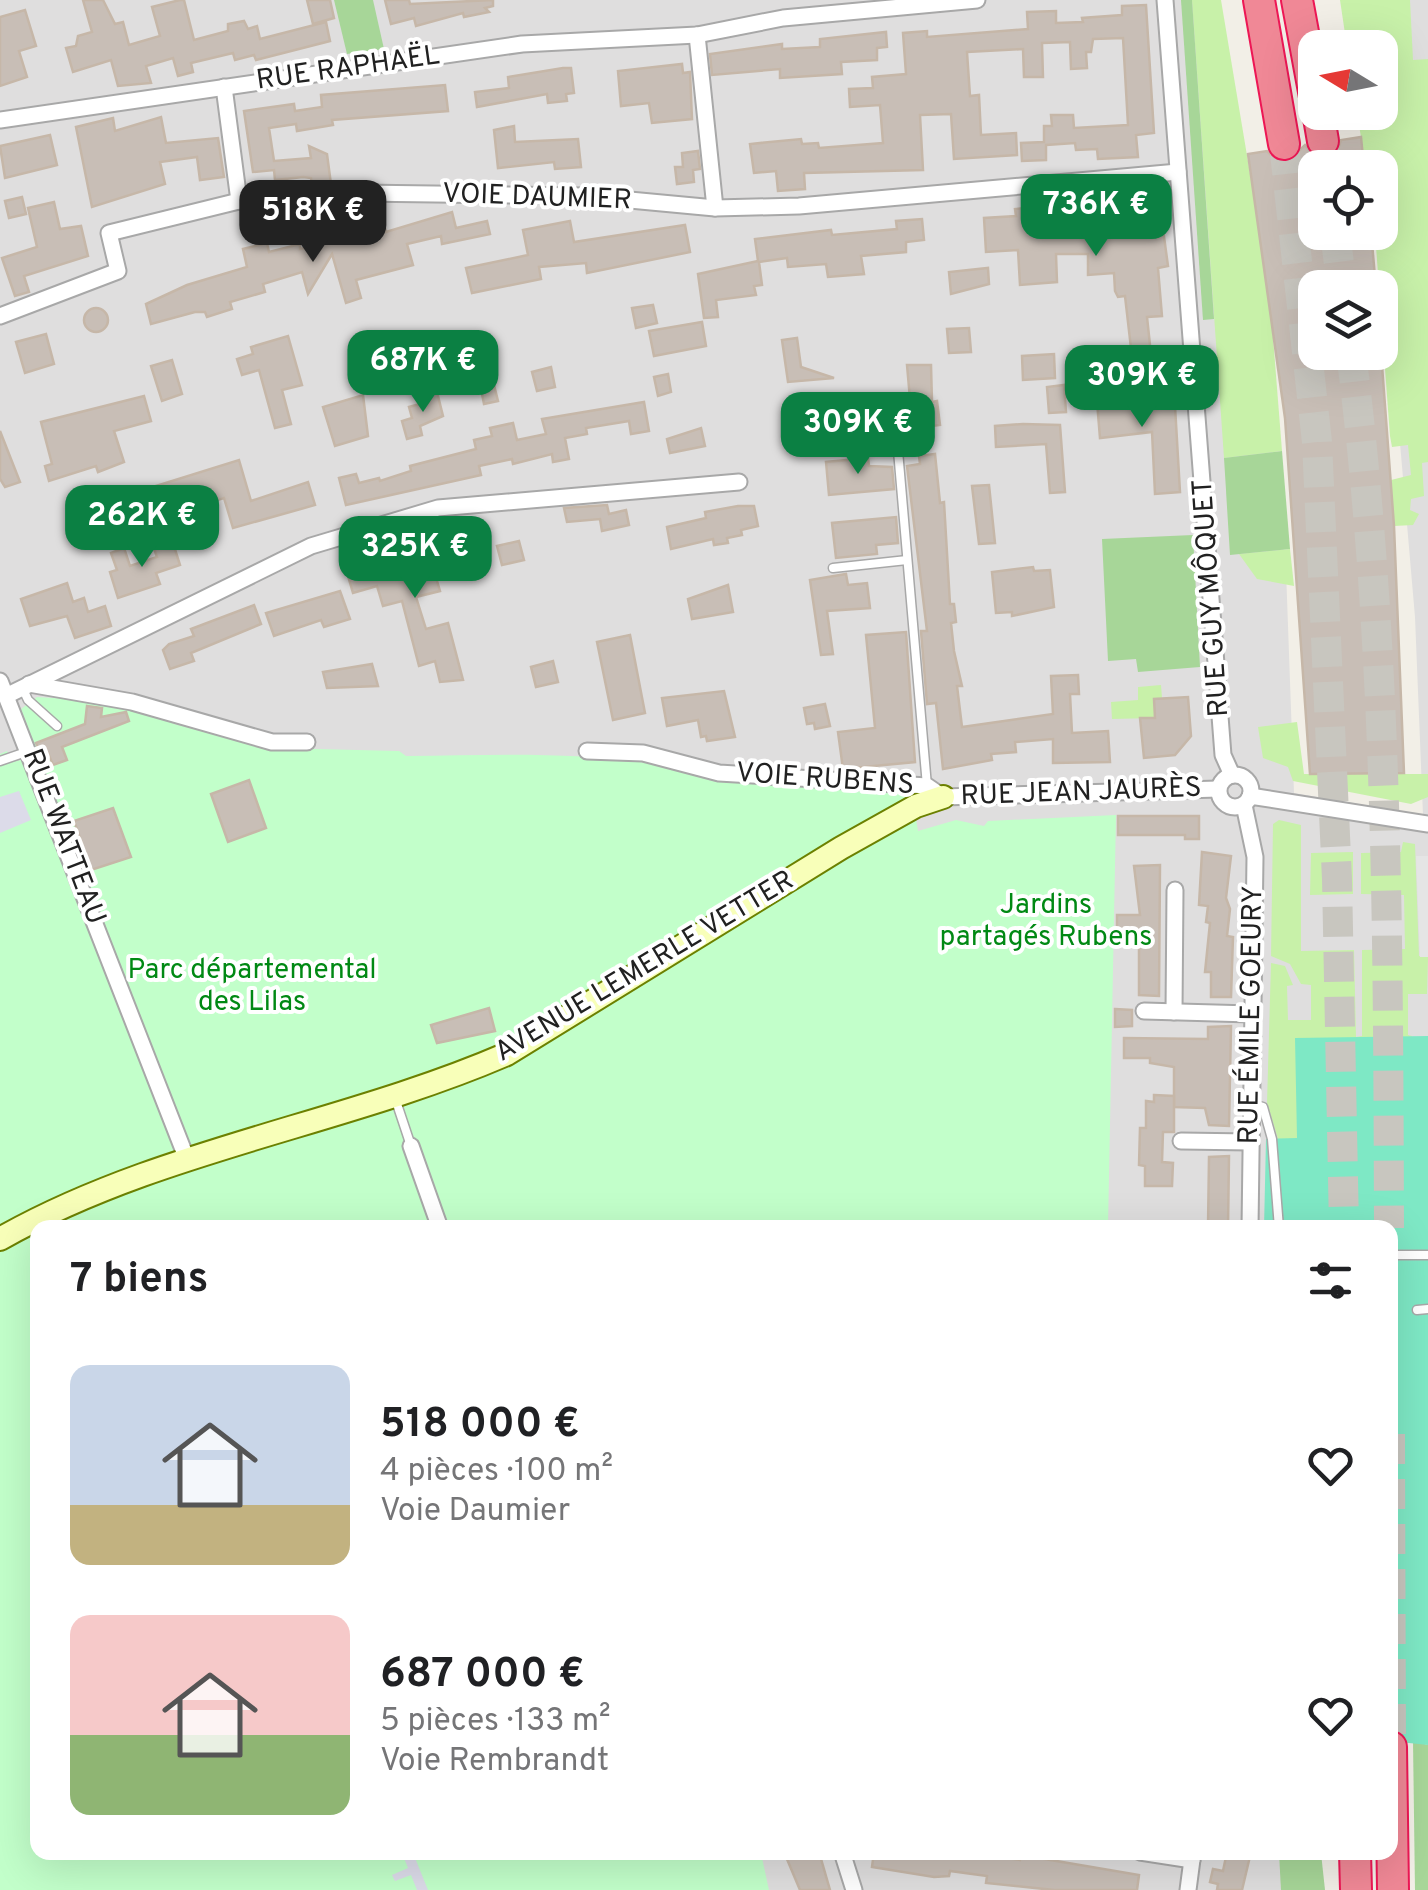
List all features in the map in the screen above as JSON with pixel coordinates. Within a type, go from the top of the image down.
[{"type":"highway","points":[[1259,0],[1284,144]]},
{"type":"highway","points":[[1297,0],[1303,30]]},
{"type":"highway","points":[[1355,1860],[1356,1890]]},
{"type":"highway","points":[[1394,1860],[1394,1890]]},
{"type":"street","name":"RUE RAPHAËL","points":[[0,120],[522,44],[697,35],[783,18],[977,0]]},
{"type":"street","name":"RUE GUY MÔQUET","points":[[1165,0],[1223,754],[1232,775]]},
{"type":"street","points":[[697,35],[715,208]]},
{"type":"street","points":[[224,87],[239,201]]},
{"type":"street","name":"VOIE DAUMIER","points":[[0,316],[118,271],[109,232],[239,201],[358,192],[517,194],[715,208],[1008,191],[1178,172]]},
{"type":"street","points":[[15,687],[312,546],[438,508],[739,482]]},
{"type":"street","points":[[15,687],[132,702],[272,742],[308,742]]},
{"type":"street","name":"RUE WATTEAU","points":[[15,687],[30,751],[188,1162]]},
{"type":"street","name":"VOIE RUBENS","points":[[587,751],[643,754],[719,773],[935,791]]},
{"type":"street","points":[[1247,800],[1247,780],[1232,775],[1218,789],[1228,806],[1247,800],[1428,824]]},
{"type":"street","name":"RUE JEAN JAURÈS","points":[[935,791],[1218,789]]},
{"type":"street","name":"AVENUE LEMERLE VETTER","points":[[33,1220],[188,1162],[394,1097],[507,1054],[935,791]]},
{"type":"street","name":"RUE ÉMILE GOEURY","points":[[1247,800],[1255,857],[1250,1220]]},
{"type":"street","points":[[1174,1012],[1175,890]]},
{"type":"street","points":[[1144,1011],[1251,1014]]},
{"type":"street","points":[[1180,1141],[1250,1142]]},
{"type":"street","points":[[411,1146],[437,1220]]},
{"type":"street","name":"AVENUE LEMERLE VETTER","points":[[0,1239],[30,1222]]},
{"type":"street","points":[[845,1860],[854,1890]]},
{"type":"street","points":[[1188,1890],[1192,1860]]},
{"type":"lane","points":[[822,447],[929,436]]},
{"type":"lane","points":[[897,439],[935,791]]},
{"type":"lane","points":[[833,568],[908,560]]},
{"type":"lane","points":[[15,687],[58,726]]},
{"type":"lane","points":[[0,761],[30,751]]},
{"type":"lane","points":[[394,1097],[411,1146]]},
{"type":"lane","points":[[1250,1104],[1263,1107],[1272,1139],[1278,1220]]},
{"type":"lane","points":[[1398,1255],[1428,1254]]},
{"type":"lane","points":[[1417,1310],[1428,1309]]},
{"type":"shaded area","points":[[0,0],[1219,0],[1286,570],[1294,793],[1423,815],[1415,617],[1394,370],[1398,370],[1398,270],[1385,270],[1383,250],[1398,250],[1398,150],[1380,150],[1380,130],[1398,130],[1398,30],[1367,30],[1345,0],[1428,0],[1428,1617],[1398,1310],[1398,1220],[30,1220],[30,1860],[1305,1860],[1306,1890],[0,1890]]},
{"type":"shaded area","points":[[19,791],[31,820],[0,833],[0,797]]},
{"type":"shaded area","points":[[1416,856],[1428,856],[1428,957],[1420,957]]},
{"type":"shaded area","points":[[405,1860],[416,1860],[428,1890],[417,1890],[411,1875],[395,1881],[392,1875],[408,1868]]},
{"type":"green space","points":[[334,0],[373,0],[384,49],[347,54]]},
{"type":"green space","points":[[1181,0],[1192,0],[1214,319],[1203,320]]},
{"type":"green space","points":[[1192,0],[1221,0],[1269,287],[1282,451],[1224,458]]},
{"type":"green space","points":[[1340,0],[1410,0],[1413,60],[1428,59],[1428,462],[1422,463],[1424,496],[1411,499],[1410,510],[1419,514],[1413,525],[1394,526],[1391,480],[1411,475],[1408,445],[1392,447],[1385,370],[1398,370],[1398,270],[1378,270],[1376,250],[1398,250],[1398,150],[1363,150],[1360,130],[1398,130],[1398,30],[1344,30]]},
{"type":"green space","points":[[1282,451],[1290,549],[1230,555],[1224,458]]},
{"type":"green space","points":[[1193,535],[1200,667],[1138,672],[1136,659],[1108,661],[1102,539]]},
{"type":"green space","points":[[1290,549],[1294,586],[1257,579],[1239,554]]},
{"type":"green space","points":[[1161,685],[1162,698],[1154,700],[1155,718],[1112,719],[1111,702],[1138,700],[1138,687]]},
{"type":"green space","name":"Parc départemental des Lilas","points":[[37,697],[127,705],[160,715],[174,724],[274,748],[399,751],[406,756],[597,758],[672,767],[710,776],[711,781],[911,788],[918,831],[956,820],[984,826],[988,821],[1116,815],[1108,1220],[30,1220],[30,1860],[763,1860],[769,1890],[0,1890],[0,754],[7,751],[12,762],[39,756],[21,709]]},
{"type":"green space","points":[[1297,722],[1304,774],[1428,774],[1428,797],[1411,804],[1293,781],[1288,767],[1263,758],[1258,727]]},
{"type":"green space","points":[[1279,820],[1301,825],[1301,951],[1354,950],[1356,1037],[1362,1036],[1362,950],[1405,949],[1404,895],[1361,894],[1361,853],[1401,852],[1403,842],[1415,844],[1419,956],[1428,957],[1427,994],[1408,994],[1408,1035],[1412,1036],[1408,1045],[1290,1220],[1284,1220],[1278,1139],[1267,1103],[1271,963],[1285,966],[1293,985],[1287,986],[1288,1020],[1311,1020],[1311,985],[1301,984],[1290,964],[1271,956],[1273,824]]},
{"type":"green space","points":[[1353,852],[1353,894],[1310,895],[1311,853]]},
{"type":"green space","points":[[1428,1036],[1428,1745],[1398,1742],[1398,1220],[1264,1220],[1266,1139],[1297,1138],[1295,1038]]},
{"type":"green space","points":[[1413,1741],[1428,1745],[1428,1890],[1415,1890]]},
{"type":"green space","points":[[1279,1860],[1322,1860],[1325,1890],[1281,1890]]},
{"type":"building","points":[[83,0],[103,0],[115,24],[123,22],[129,45],[160,36],[152,7],[180,0],[184,0],[194,40],[228,31],[228,24],[244,21],[248,29],[257,26],[260,39],[326,22],[330,41],[256,60],[254,55],[235,60],[233,53],[191,63],[193,72],[178,76],[173,58],[146,66],[151,83],[118,86],[111,60],[73,72],[66,48],[76,46],[78,36],[92,32]]},
{"type":"building","points":[[307,0],[330,0],[334,18],[313,24]]},
{"type":"building","points":[[385,0],[409,0],[410,4],[493,0],[493,6],[485,8],[489,12],[464,17],[463,13],[416,26],[414,18],[391,24]]},
{"type":"building","points":[[1146,5],[1154,133],[1136,135],[1138,157],[1098,159],[1097,149],[1076,150],[1075,143],[1046,145],[1046,160],[1022,161],[1021,143],[1044,142],[1044,126],[1052,126],[1051,115],[1073,115],[1074,128],[1128,125],[1123,38],[1093,39],[1091,52],[1086,52],[1087,68],[1071,69],[1070,42],[1042,43],[1043,77],[1024,77],[1023,49],[967,52],[970,96],[979,95],[981,135],[1016,133],[1017,155],[954,159],[951,114],[920,115],[923,170],[804,173],[805,189],[778,191],[776,171],[754,173],[750,144],[801,139],[802,144],[818,143],[819,148],[883,143],[880,105],[850,107],[849,89],[873,88],[872,77],[906,74],[903,33],[927,31],[927,37],[1028,29],[1027,12],[1056,11],[1056,23],[1083,22],[1082,18],[1122,15],[1122,6]]},
{"type":"building","points":[[25,10],[36,46],[19,51],[27,77],[0,86],[0,17]]},
{"type":"building","points":[[886,32],[887,47],[877,48],[877,60],[841,62],[842,74],[780,78],[780,69],[712,75],[710,54],[782,44],[782,49],[820,47],[820,39]]},
{"type":"building","points":[[682,64],[683,73],[690,72],[692,119],[652,123],[649,103],[621,106],[618,71]]},
{"type":"building","points":[[571,68],[574,93],[566,94],[567,101],[548,103],[547,94],[477,107],[475,92],[509,88],[508,77]]},
{"type":"building","points":[[445,85],[448,111],[332,120],[333,125],[297,131],[296,124],[269,128],[274,161],[311,158],[309,146],[327,154],[331,184],[312,185],[311,178],[303,177],[275,180],[274,170],[253,172],[244,111],[294,104],[295,111],[322,107],[321,95]]},
{"type":"building","points":[[161,117],[166,143],[218,138],[224,177],[200,180],[197,157],[160,162],[165,184],[92,207],[76,127],[113,118],[115,131]]},
{"type":"building","points":[[514,126],[515,142],[578,139],[581,167],[555,169],[554,162],[498,168],[494,130]]},
{"type":"building","points":[[50,135],[57,165],[5,178],[0,146]]},
{"type":"building","points":[[1361,137],[1362,150],[1338,150],[1341,140]]},
{"type":"building","points":[[698,151],[700,169],[693,170],[694,182],[677,184],[675,167],[683,167],[682,153]]},
{"type":"building","points":[[1267,151],[1277,161],[1286,163],[1298,152],[1298,250],[1373,250],[1374,270],[1298,270],[1298,370],[1382,370],[1394,526],[1404,773],[1310,774],[1285,418],[1248,154]]},
{"type":"building","points":[[22,197],[26,214],[9,218],[5,201]]},
{"type":"building","points":[[1159,200],[1168,266],[1158,268],[1162,316],[1147,317],[1152,364],[1122,367],[1120,349],[1131,348],[1125,296],[1118,297],[1115,291],[1114,273],[1088,275],[1088,254],[1056,254],[1057,282],[1020,285],[1018,250],[986,252],[984,218],[1016,216],[1015,209],[1044,206],[1046,232],[1110,231],[1108,208]]},
{"type":"building","points":[[54,202],[60,229],[81,226],[88,256],[24,276],[29,292],[15,296],[2,258],[37,247],[28,208]]},
{"type":"building","points":[[381,212],[386,232],[452,212],[456,228],[487,221],[490,234],[442,244],[441,236],[407,244],[413,265],[356,280],[361,298],[346,303],[332,254],[308,294],[302,272],[263,284],[265,292],[230,302],[232,309],[207,317],[205,312],[195,312],[151,324],[146,304],[187,285],[247,267],[243,249],[267,243],[269,252],[300,244],[300,249],[364,235],[361,217]]},
{"type":"building","points":[[922,219],[924,240],[906,242],[906,252],[861,256],[864,274],[828,277],[826,264],[788,267],[787,258],[759,262],[762,285],[754,286],[756,295],[716,300],[718,317],[704,318],[698,274],[758,261],[755,239],[831,230],[832,235],[897,229],[896,221]]},
{"type":"building","points":[[570,221],[574,242],[685,225],[690,252],[587,273],[586,263],[539,267],[541,279],[472,293],[466,268],[528,255],[523,230]]},
{"type":"building","points":[[988,268],[989,284],[951,294],[949,272]]},
{"type":"building","points":[[653,305],[657,323],[636,328],[632,308]]},
{"type":"building","points":[[96,308],[105,311],[105,329],[96,332],[87,329],[84,320],[87,311]]},
{"type":"building","points":[[702,322],[706,346],[654,356],[649,331]]},
{"type":"building","points":[[969,328],[971,352],[949,353],[947,329]]},
{"type":"building","points":[[46,334],[54,364],[25,373],[16,342]]},
{"type":"building","points":[[288,336],[302,385],[282,390],[291,424],[275,428],[259,370],[242,375],[237,359],[253,354],[251,347]]},
{"type":"building","points":[[797,338],[801,367],[834,378],[788,382],[782,340]]},
{"type":"building","points":[[430,350],[431,367],[418,369],[415,352]]},
{"type":"building","points":[[1054,354],[1055,378],[1023,380],[1022,356]]},
{"type":"building","points":[[172,360],[182,394],[162,401],[151,366]]},
{"type":"building","points":[[907,365],[931,365],[932,402],[937,401],[940,425],[861,435],[861,428],[824,434],[824,429],[817,430],[816,412],[823,409],[885,409],[910,399]]},
{"type":"building","points":[[551,367],[555,387],[537,391],[532,372]]},
{"type":"building","points":[[668,374],[671,392],[658,396],[654,377]]},
{"type":"building","points":[[493,381],[498,401],[484,404],[480,384]]},
{"type":"building","points":[[1136,382],[1139,411],[1175,406],[1180,492],[1155,494],[1152,432],[1100,438],[1096,389]]},
{"type":"building","points":[[1064,385],[1066,412],[1049,413],[1047,387]]},
{"type":"building","points":[[437,392],[443,416],[420,426],[422,435],[407,439],[402,421],[412,418],[409,407],[420,404],[418,397]]},
{"type":"building","points":[[363,395],[368,436],[335,446],[323,407]]},
{"type":"building","points":[[144,396],[151,421],[114,431],[124,462],[98,472],[96,466],[49,481],[45,466],[52,464],[41,422]]},
{"type":"building","points":[[644,402],[649,431],[631,434],[629,421],[586,428],[587,434],[565,438],[569,459],[553,462],[552,454],[513,464],[512,459],[479,466],[481,475],[346,505],[339,478],[356,474],[359,483],[379,478],[380,481],[411,471],[410,466],[476,449],[474,440],[492,436],[490,428],[513,423],[517,440],[546,434],[542,419]]},
{"type":"building","points":[[1060,425],[1065,492],[1050,493],[1046,444],[996,447],[995,426]]},
{"type":"building","points":[[701,428],[705,446],[670,453],[667,439]]},
{"type":"building","points":[[0,431],[20,482],[5,487],[0,479]]},
{"type":"building","points":[[935,454],[940,503],[944,502],[950,604],[954,604],[956,622],[951,623],[962,686],[957,686],[962,727],[1053,714],[1051,676],[1078,675],[1079,694],[1070,694],[1072,733],[1108,731],[1110,762],[1053,763],[1053,739],[1015,742],[1016,752],[991,754],[992,760],[943,769],[936,703],[927,704],[921,631],[927,631],[907,466],[920,464],[919,456]]},
{"type":"building","points":[[868,458],[869,466],[892,467],[894,489],[829,495],[826,462]]},
{"type":"building","points":[[239,460],[251,501],[308,482],[315,505],[233,528],[224,498],[155,519],[146,489]]},
{"type":"building","points":[[989,485],[995,543],[979,544],[972,486]]},
{"type":"building","points":[[607,505],[609,514],[626,510],[629,525],[602,531],[600,519],[567,522],[564,508]]},
{"type":"building","points":[[754,506],[758,526],[741,530],[742,535],[727,538],[728,543],[714,545],[713,539],[671,549],[667,527],[706,518],[705,512]]},
{"type":"building","points":[[896,517],[898,543],[876,545],[877,554],[836,558],[832,523]]},
{"type":"building","points":[[172,540],[180,565],[156,573],[160,584],[118,598],[110,572],[117,570],[111,553],[124,548],[130,566],[157,557],[153,546]]},
{"type":"building","points":[[519,541],[524,560],[502,565],[497,546]]},
{"type":"building","points":[[455,545],[461,567],[435,574],[440,591],[416,597],[426,629],[448,623],[463,680],[440,682],[435,661],[419,666],[402,601],[383,606],[377,586],[353,593],[346,569]]},
{"type":"building","points":[[1033,567],[1034,571],[1050,570],[1054,607],[1012,616],[1012,612],[996,613],[992,572]]},
{"type":"building","points":[[846,574],[848,585],[867,583],[870,608],[827,611],[833,654],[821,655],[810,580]]},
{"type":"building","points":[[67,583],[73,602],[84,598],[88,612],[105,606],[111,626],[75,638],[67,616],[30,626],[21,599]]},
{"type":"building","points":[[728,585],[733,612],[692,619],[688,599]]},
{"type":"building","points":[[340,591],[350,619],[324,627],[321,620],[274,636],[266,613]]},
{"type":"building","points":[[254,605],[261,624],[191,653],[194,661],[170,669],[163,650],[169,644],[194,636],[191,629]]},
{"type":"building","points":[[906,632],[915,762],[843,769],[838,732],[875,728],[866,635]]},
{"type":"building","points":[[630,635],[645,713],[613,720],[597,642]]},
{"type":"building","points":[[553,661],[558,682],[536,687],[531,667]]},
{"type":"building","points":[[372,664],[378,686],[327,688],[323,672]]},
{"type":"building","points":[[724,691],[735,737],[707,741],[706,736],[701,737],[698,720],[667,726],[662,698]]},
{"type":"building","points":[[1188,697],[1191,736],[1175,755],[1144,758],[1140,718],[1155,718],[1154,699]]},
{"type":"building","points":[[825,704],[830,726],[815,729],[814,723],[807,724],[804,708]]},
{"type":"building","points":[[87,706],[102,708],[101,717],[126,712],[129,721],[62,747],[67,760],[53,765],[48,753],[41,755],[36,743],[85,724]]},
{"type":"building","points":[[249,780],[266,828],[228,842],[211,794]]},
{"type":"building","points":[[113,808],[131,857],[91,870],[74,821]]},
{"type":"building","points":[[1118,816],[1199,816],[1199,839],[1185,839],[1185,835],[1118,835]]},
{"type":"building","points":[[1202,852],[1231,856],[1226,898],[1230,909],[1227,936],[1233,937],[1231,997],[1211,997],[1211,972],[1205,972],[1210,923],[1206,922],[1208,906],[1199,905]]},
{"type":"building","points":[[1160,865],[1159,996],[1139,995],[1139,944],[1117,940],[1117,915],[1140,915],[1134,866]]},
{"type":"building","points":[[489,1008],[495,1031],[437,1043],[431,1025]]},
{"type":"building","points":[[1115,1009],[1132,1010],[1132,1026],[1115,1027]]},
{"type":"building","points":[[1231,1026],[1229,1126],[1209,1125],[1205,1108],[1174,1107],[1174,1067],[1150,1063],[1150,1058],[1124,1058],[1124,1038],[1208,1039],[1208,1027]]},
{"type":"building","points":[[1154,1095],[1174,1096],[1174,1132],[1163,1132],[1162,1162],[1173,1163],[1172,1186],[1145,1186],[1145,1166],[1139,1165],[1140,1128],[1146,1128],[1146,1101],[1154,1102]]},
{"type":"building","points":[[1229,1156],[1228,1220],[1208,1220],[1209,1157]]},
{"type":"building","points":[[787,1860],[821,1860],[830,1890],[800,1890]]},
{"type":"building","points":[[873,1860],[1050,1860],[1139,1875],[1137,1890],[1054,1890],[986,1883],[987,1876],[950,1871],[949,1876],[934,1877],[872,1867]]},
{"type":"building","points":[[1225,1860],[1249,1860],[1242,1890],[1217,1890],[1218,1884],[1210,1882],[1213,1869],[1223,1871]]},
{"type":"tunnel","points":[[1323,141],[1324,150]]},
{"type":"tunnel","points":[[1284,144],[1317,442],[1337,879],[1344,1220]]},
{"type":"tunnel","points":[[1337,250],[1340,270]]},
{"type":"tunnel","points":[[1353,370],[1372,570],[1384,789],[1389,1220]]},
{"type":"park label","name":"Jardins partagés Rubens","points":[[1046,922]]}]
